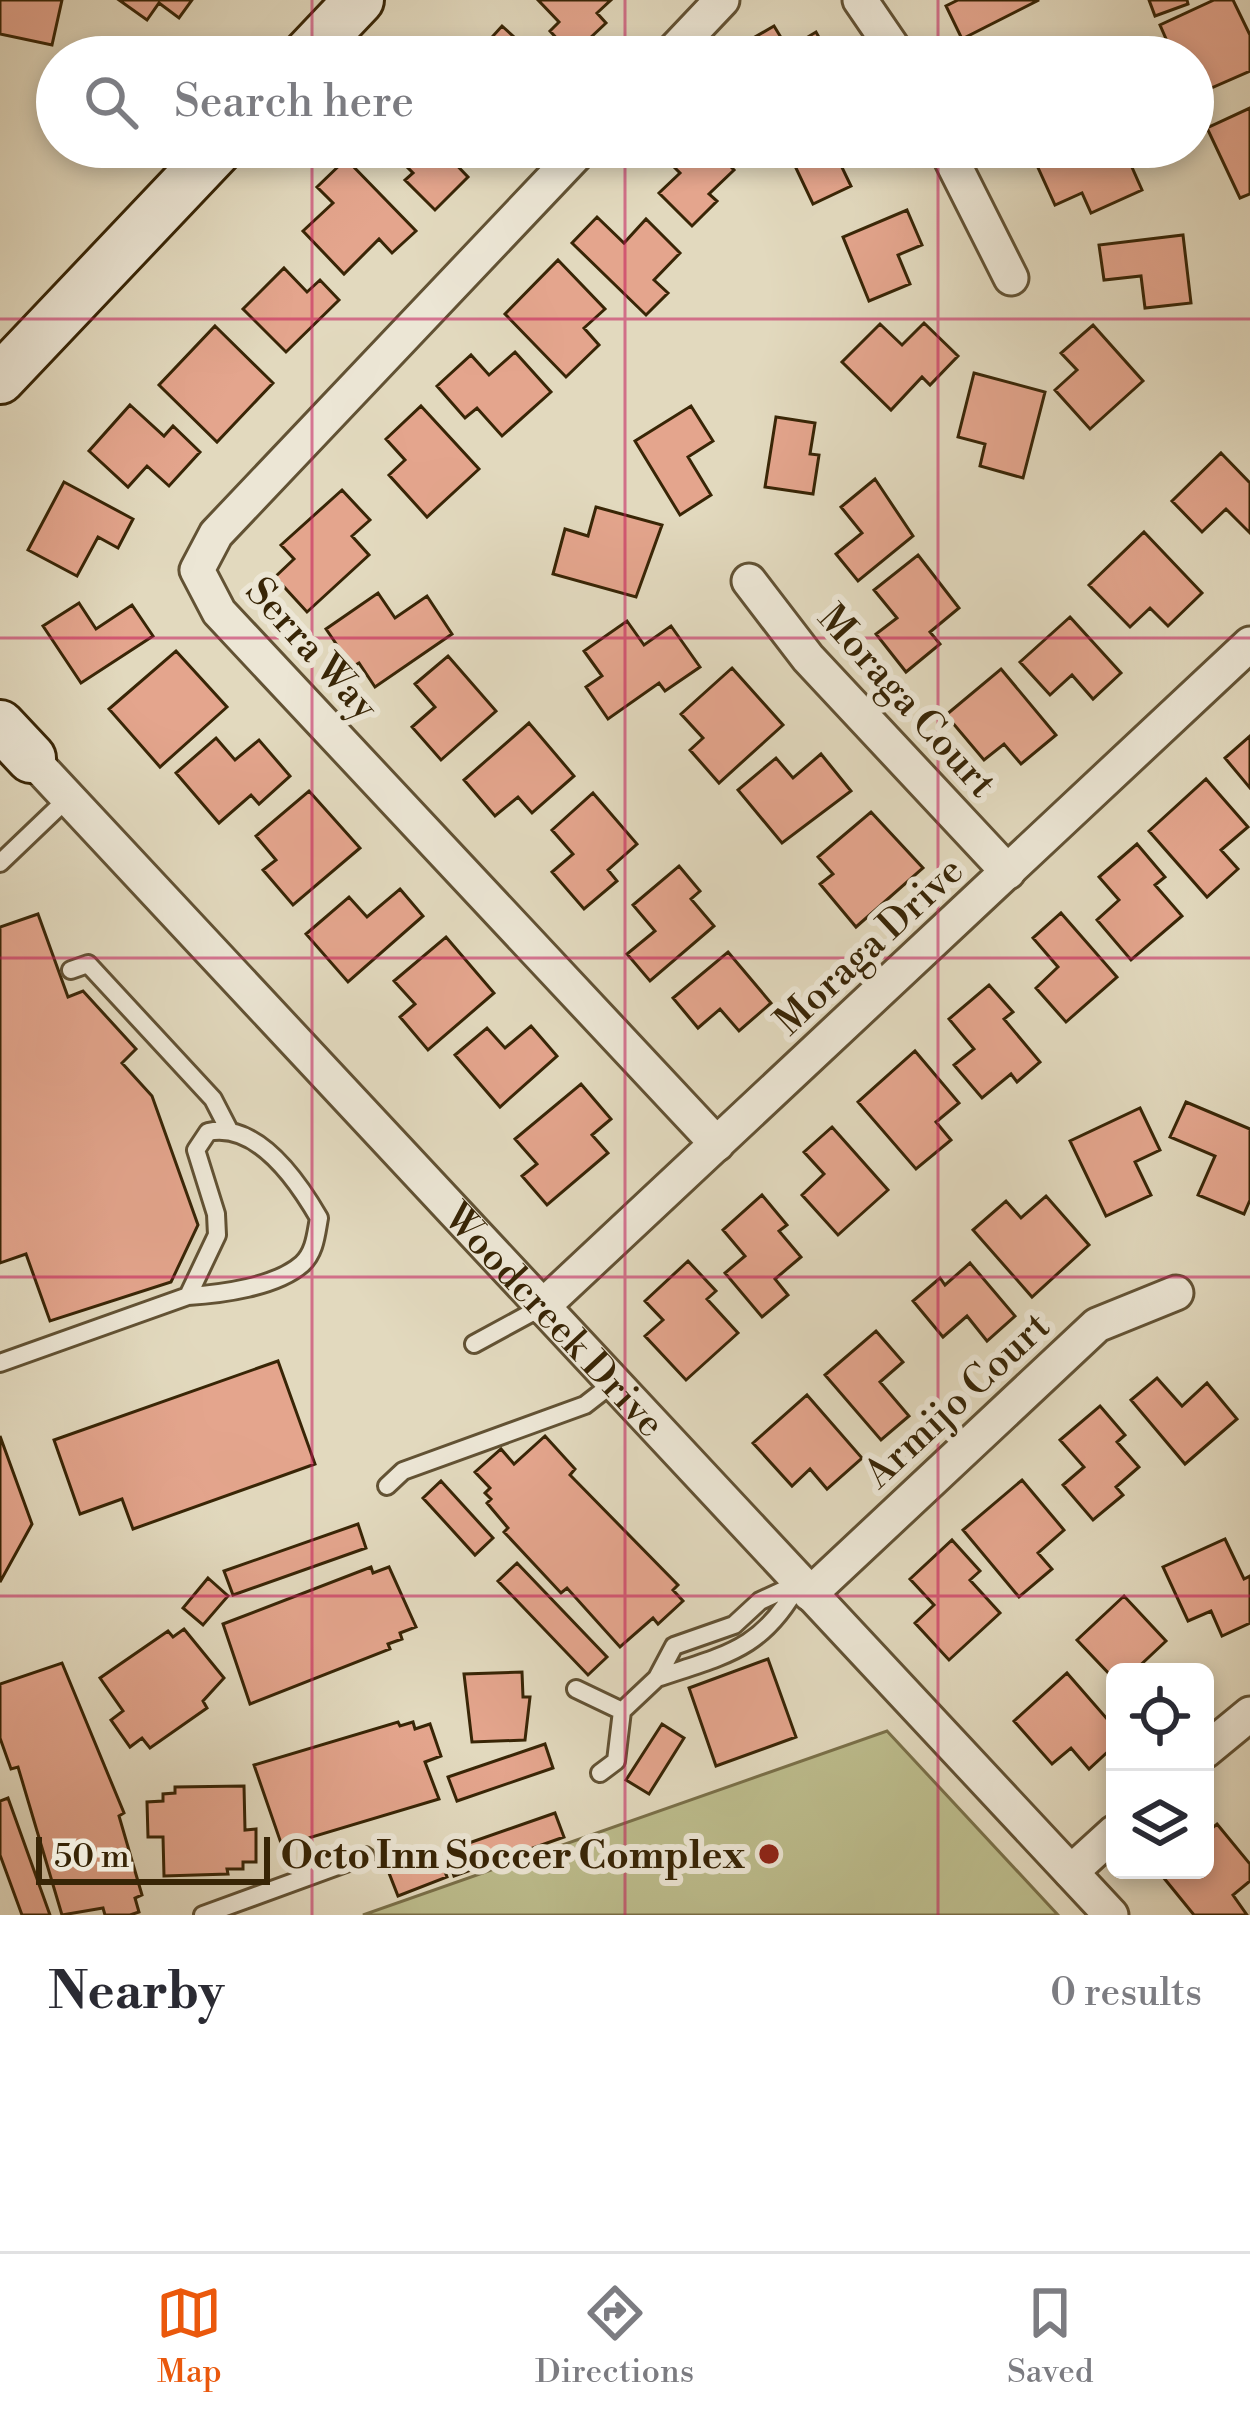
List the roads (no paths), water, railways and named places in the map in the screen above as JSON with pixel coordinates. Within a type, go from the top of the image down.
[{"type":"street","points":[[325,36],[359,0]]},
{"type":"street","points":[[688,36],[722,0]]},
{"type":"street","points":[[860,0],[885,36]]},
{"type":"street","points":[[0,379],[200,168]]},
{"type":"street","name":"Serra Way","points":[[563,168],[216,534],[197,570],[219,612],[717,1144]]},
{"type":"street","points":[[956,168],[1011,278]]},
{"type":"street","name":"Moraga Court","points":[[749,581],[808,658],[1008,872]]},
{"type":"street","name":"Moraga Drive","points":[[542,1307],[1250,644]]},
{"type":"street","name":"Woodcreek Drive","points":[[15,741],[1111,1915]]},
{"type":"street","name":"Armijo Court","points":[[805,1588],[1096,1325],[1176,1293]]},
{"type":"street","points":[[1214,1743],[1250,1714]]},
{"type":"street","points":[[1071,1871],[1106,1840]]},
{"type":"lane","points":[[0,862],[68,799]]},
{"type":"lane","points":[[71,970],[88,964],[213,1099],[228,1128]]},
{"type":"lane","points":[[0,1363],[188,1296],[220,1294],[302,1264],[314,1245],[319,1218],[304,1192],[250,1138],[228,1128],[208,1132],[196,1150],[216,1214],[217,1235],[188,1296]]},
{"type":"lane","points":[[474,1344],[542,1307]]},
{"type":"lane","points":[[387,1486],[404,1472],[585,1405],[612,1384]]},
{"type":"lane","points":[[657,1678],[749,1647],[805,1588]]},
{"type":"lane","points":[[600,1773],[616,1761],[622,1712],[657,1678],[674,1646],[734,1625],[760,1601],[805,1588]]},
{"type":"lane","points":[[576,1689],[622,1712]]},
{"type":"lane","points":[[203,1915],[364,1856]]},
{"type":"place","name":"Octo Inn Soccer Complex","points":[[769,1854]]}]
